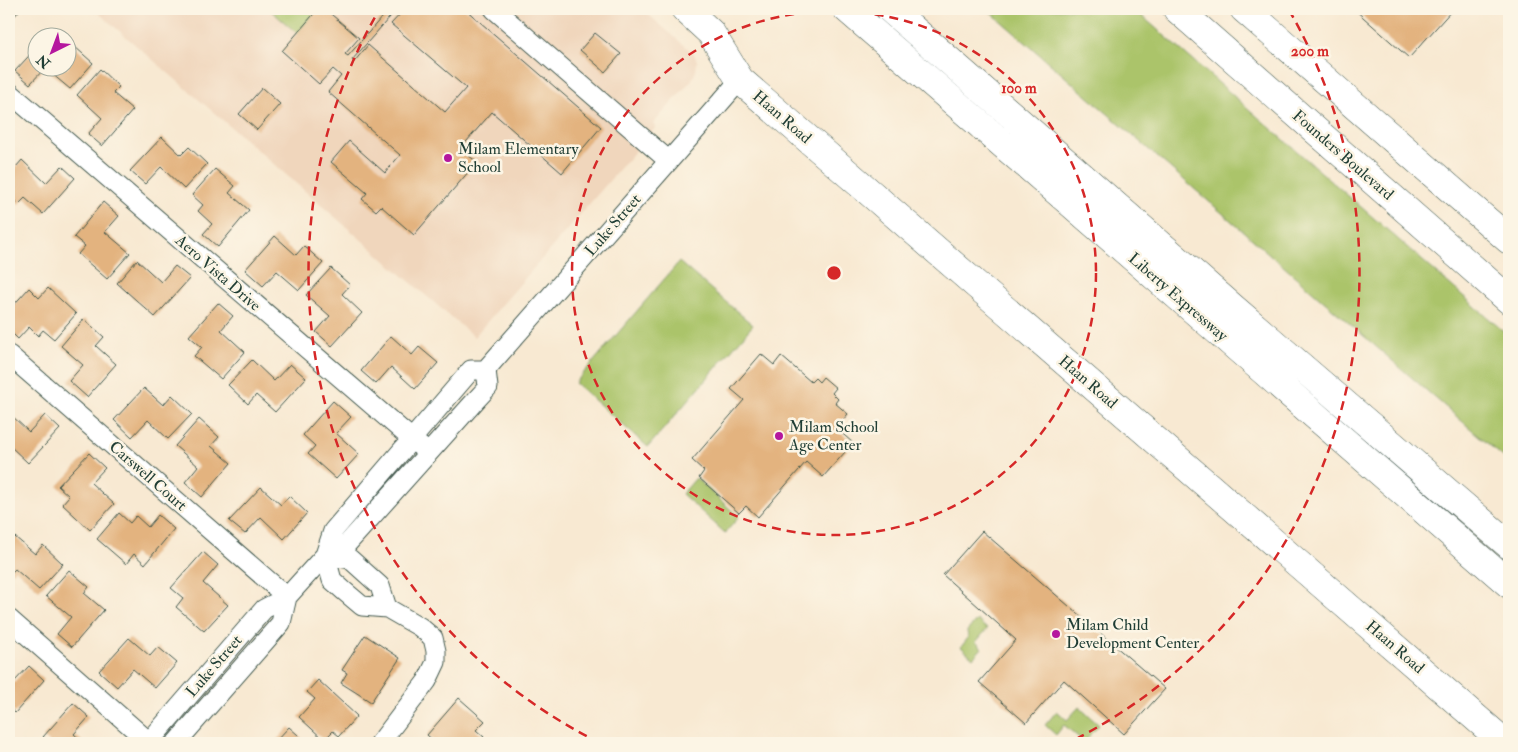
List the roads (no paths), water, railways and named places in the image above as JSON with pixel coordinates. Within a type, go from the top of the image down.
[{"type":"main road","name":"Haan Road","points":[[685,9],[711,33],[740,80],[1506,743]]},
{"type":"main road","name":"Liberty Expressway","points":[[847,9],[1509,584]]},
{"type":"main road","name":"Liberty Expressway","points":[[890,9],[1509,545]]},
{"type":"main road","name":"Founders Boulevard","points":[[1178,9],[1509,300]]},
{"type":"main road","points":[[1244,9],[1509,240]]},
{"type":"street","points":[[494,9],[669,161]]},
{"type":"street","name":"Luke Street","points":[[149,742],[264,609],[287,597],[325,555],[347,544],[488,387],[486,370],[740,80]]},
{"type":"street","name":"Aero Vista Drive","points":[[9,92],[428,453]]},
{"type":"street","name":"Carswell Court","points":[[9,355],[287,597]]},
{"type":"street","name":"Luke Street","points":[[325,555],[332,531],[471,370],[486,370]]},
{"type":"street","points":[[380,743],[427,681],[436,662],[433,638],[387,608],[362,606],[332,580],[325,555],[350,559],[380,586],[387,608]]},
{"type":"street","name":"Luke Street","points":[[176,743],[281,623],[287,597]]},
{"type":"street","points":[[9,619],[149,742]]},
{"type":"place","name":"Milam Elementary School","points":[[448,158]]},
{"type":"place","name":"Milam School Age Center","points":[[779,436]]},
{"type":"place","name":"Milam Child Development Center","points":[[1056,634]]}]
